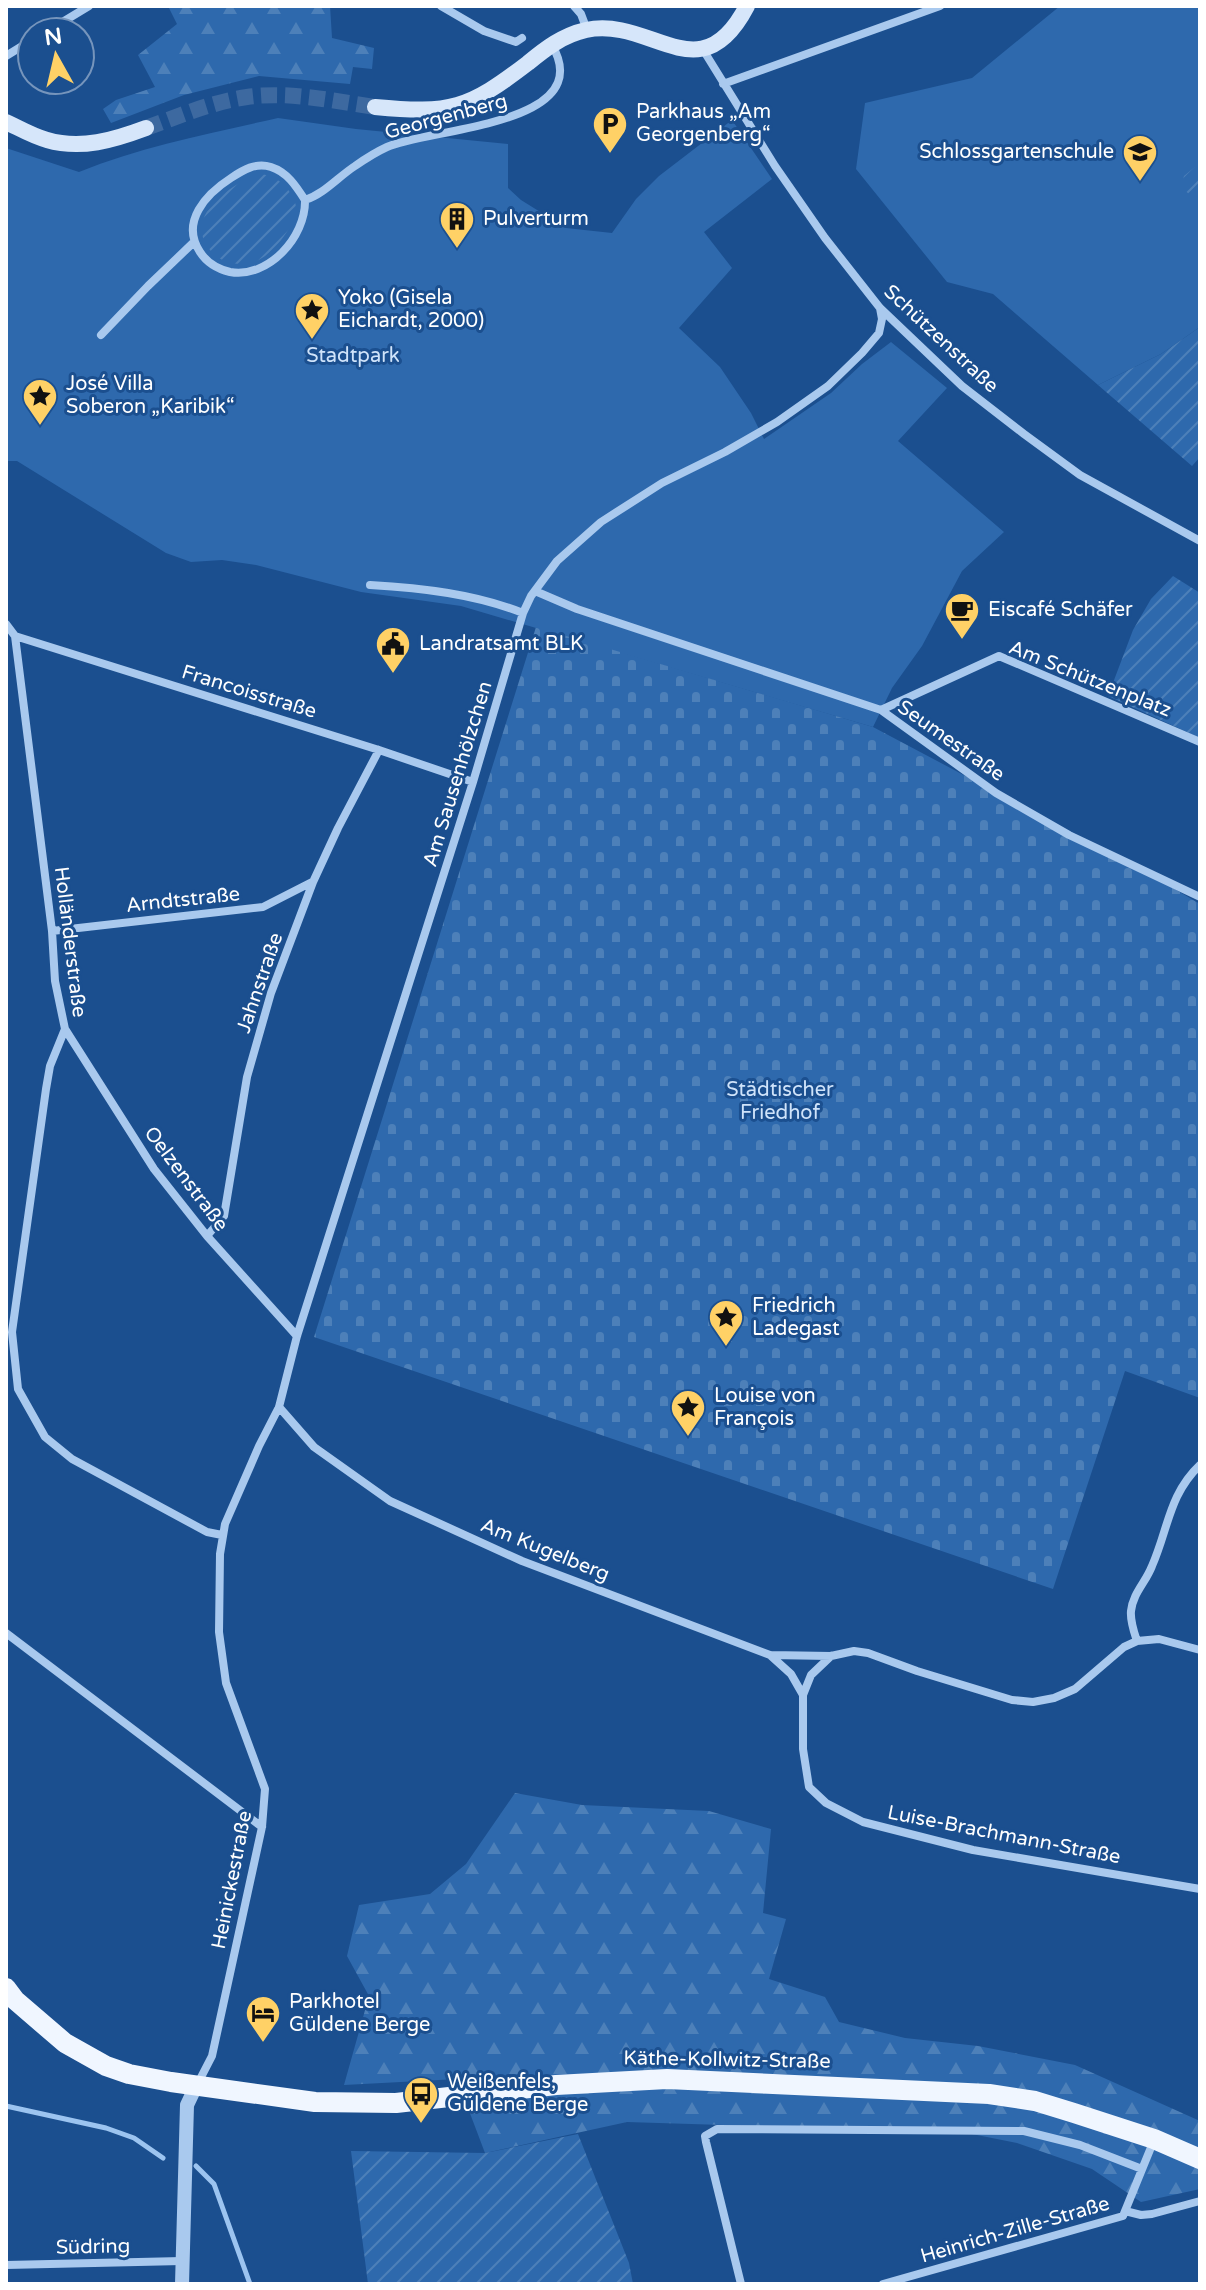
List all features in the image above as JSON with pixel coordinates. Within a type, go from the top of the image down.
[{"type":"main road","points":[[375,107],[429,110],[458,107],[496,87],[552,45],[587,30],[617,29],[675,49],[702,48],[727,35],[747,6]]},
{"type":"main road","points":[[6,122],[47,140],[75,144],[103,142],[146,128]]},
{"type":"main road","name":"Käthe-Kollwitz-Straße","points":[[6,1988],[15,2000],[65,2043],[106,2066],[196,2086],[334,2104],[396,2103],[556,2085],[667,2079],[989,2094],[1035,2101],[1154,2139],[1200,2159]]},
{"type":"street","points":[[441,6],[484,31],[516,42],[522,38]]},
{"type":"street","points":[[574,6],[587,30]]},
{"type":"street","points":[[723,84],[940,6]]},
{"type":"street","name":"Georgenberg","points":[[305,200],[315,197],[354,166],[387,147],[424,135],[496,121],[539,104],[556,90],[559,79],[559,59],[552,45]]},
{"type":"street","name":"Schützenstraße","points":[[702,48],[775,166],[825,238],[880,308],[962,386],[1080,475],[1200,541]]},
{"type":"street","points":[[255,166],[271,167],[284,174],[305,200],[303,219],[291,240],[272,262],[257,270],[230,272],[213,265],[194,242],[193,223],[200,205],[220,185],[255,166]]},
{"type":"street","points":[[101,335],[194,242]]},
{"type":"street","name":"Am Sausenhölzchen","points":[[279,1407],[297,1336],[473,782],[523,613],[535,591],[557,561],[601,522],[662,483],[777,422],[828,386],[879,333],[882,319],[880,308]]},
{"type":"street","points":[[370,585],[419,588],[498,603],[523,613]]},
{"type":"street","name":"Seumestraße","points":[[535,591],[577,609],[881,710],[996,793],[1069,835],[1200,897]]},
{"type":"street","name":"Holländerstraße","points":[[6,624],[15,636],[52,931],[55,981],[65,1029],[50,1066],[19,1274],[12,1332],[18,1389],[45,1437],[72,1459],[207,1532],[222,1535]]},
{"type":"street","name":"Francoisstraße","points":[[15,636],[473,782]]},
{"type":"street","name":"Am Schützenplatz","points":[[881,710],[999,656],[1200,742]]},
{"type":"street","name":"Jahnstraße","points":[[207,1236],[224,1216],[247,1077],[271,993],[313,882],[379,750]]},
{"type":"street","name":"Arndtstraße","points":[[52,931],[263,907],[313,882]]},
{"type":"street","name":"Oelzenstraße","points":[[65,1029],[154,1169],[207,1236],[297,1336]]},
{"type":"street","name":"Heinickestraße","points":[[196,2086],[212,2056],[262,1827],[265,1789],[226,1683],[219,1632],[222,1535],[240,1487],[279,1407]]},
{"type":"street","name":"Am Kugelberg","points":[[279,1407],[314,1447],[390,1501],[522,1561],[770,1655],[868,1653],[1012,1700],[1033,1702],[1075,1689],[1124,1647],[1137,1641]]},
{"type":"street","points":[[1200,1465],[1189,1475],[1170,1510],[1152,1567],[1133,1599],[1130,1615],[1137,1641],[1159,1639],[1200,1650]]},
{"type":"street","points":[[6,1633],[262,1827]]},
{"type":"street","points":[[770,1655],[791,1674],[803,1695]]},
{"type":"street","points":[[803,1695],[811,1675],[831,1656]]},
{"type":"street","name":"Luise-Brachmann-Straße","points":[[803,1695],[803,1749],[809,1787],[826,1803],[863,1822],[973,1850],[1200,1889]]},
{"type":"street","points":[[182,2284],[187,2105],[196,2086]]},
{"type":"street","points":[[741,2284],[705,2136],[717,2129],[1024,2131],[1080,2145],[1142,2169]]},
{"type":"street","name":"Heinrich-Zille-Straße","points":[[883,2284],[1123,2216],[1154,2139]]},
{"type":"street","points":[[1125,2211],[1152,2214],[1200,2201]]},
{"type":"street","name":"Südring","points":[[6,2265],[182,2261]]},
{"type":"green space","points":[[168,6],[330,6],[332,38],[374,48],[372,69],[353,67],[350,84],[259,76],[184,95],[111,123],[103,109],[116,100],[155,87],[138,55],[177,24]]},
{"type":"green space","points":[[1060,6],[1200,6],[1200,327],[1161,354],[1098,385],[993,294],[947,282],[856,169],[865,103],[972,78]]},
{"type":"green space","name":"Stadtpark","points":[[278,118],[508,144],[508,188],[521,200],[566,228],[612,233],[636,199],[659,176],[732,120],[772,179],[704,232],[732,268],[679,328],[720,367],[751,413],[764,439],[831,393],[891,342],[947,388],[898,441],[1004,532],[962,571],[922,646],[892,688],[873,727],[461,606],[361,592],[256,565],[222,560],[191,562],[166,553],[17,461],[6,461],[6,148],[79,172],[153,147]]},
{"type":"green space","points":[[1195,167],[1200,167],[1200,196],[1188,193],[1183,184],[1184,176]]},
{"type":"green space","points":[[257,174],[282,183],[294,199],[295,215],[279,243],[259,260],[244,264],[224,261],[207,246],[202,234],[202,222],[225,193]]},
{"type":"green space","points":[[1200,327],[1200,457],[1192,466],[1098,385],[1161,354]]},
{"type":"green space","points":[[1173,576],[1200,593],[1200,738],[1108,696],[1133,630],[1151,599]]},
{"type":"green space","name":"Städtischer Friedhof","points":[[536,627],[873,727],[1139,868],[1200,904],[1200,1398],[1125,1371],[1053,1589],[314,1337]]},
{"type":"green space","points":[[515,1793],[582,1805],[709,1811],[771,1829],[763,1913],[786,1919],[769,1979],[825,1997],[839,2022],[905,2038],[978,2046],[1075,2065],[1200,2121],[1200,2189],[1141,2202],[1092,2169],[1017,2143],[942,2128],[627,2122],[485,2153],[457,2079],[344,2085],[369,1996],[347,1956],[359,1905],[430,1894],[466,1864]]},
{"type":"green space","points":[[578,2134],[629,2263],[633,2284],[368,2284],[351,2151],[485,2153]]},
{"type":"waterway","points":[[6,2106],[106,2128],[134,2138],[163,2158]]},
{"type":"waterway","points":[[196,2166],[214,2184],[250,2284]]},
{"type":"tunnel","points":[[146,128],[221,102],[263,95],[375,107]]},
{"type":"place","name":"Parkhaus „Am Georgenberg“","points":[[610,155]]},
{"type":"place","name":"Schlossgartenschule","points":[[1140,183]]},
{"type":"place","name":"Pulverturm","points":[[457,250]]},
{"type":"place","name":"Yoko (Gisela Eichardt, 2000)","points":[[312,341]]},
{"type":"place","name":"José Villa Soberon „Karibik“","points":[[40,427]]},
{"type":"place","name":"Eiscafé Schäfer","points":[[962,641]]},
{"type":"place","name":"Landratsamt BLK","points":[[393,675]]},
{"type":"place","name":"Friedrich Ladegast","points":[[726,1348]]},
{"type":"place","name":"Louise von François","points":[[688,1438]]},
{"type":"place","name":"Parkhotel Güldene Berge","points":[[263,2044]]},
{"type":"place","name":"Weißenfels, Güldene Berge","points":[[421,2125]]}]
